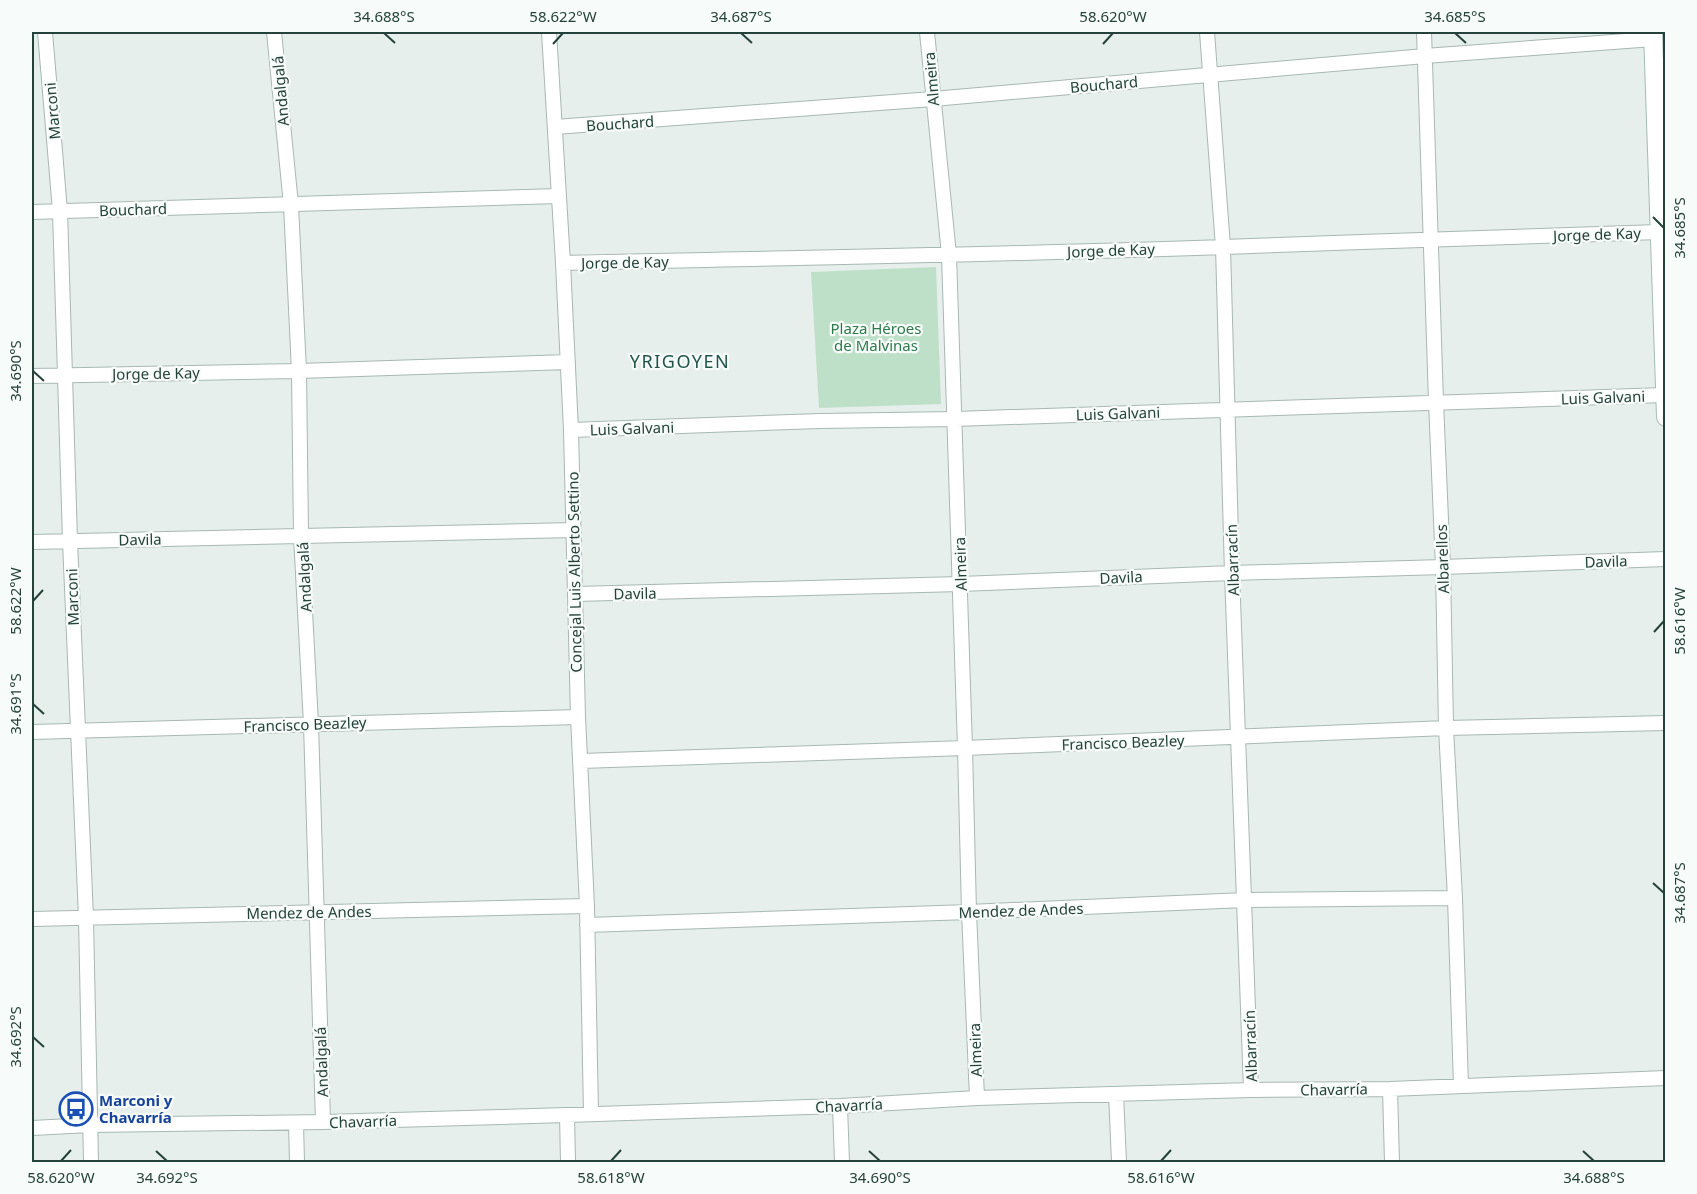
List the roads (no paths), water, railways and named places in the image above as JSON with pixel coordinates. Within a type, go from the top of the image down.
[{"type":"street","name":"Marconi","points":[[45,32],[60,211],[70,541],[86,918],[91,1162]]},
{"type":"street","name":"Andalgalá","points":[[274,32],[291,205],[299,371],[302,536],[311,723],[323,1122]]},
{"type":"street","name":"Concejal Luis Alberto Settino","points":[[549,32],[571,430],[578,717],[587,906],[591,1113]]},
{"type":"street","name":"Almeira","points":[[927,32],[949,255],[956,419],[969,912],[977,1098]]},
{"type":"street","name":"Albarracín","points":[[1207,32],[1223,247],[1232,573],[1251,1090]]},
{"type":"street","name":"Albarellos","points":[[1424,32],[1443,567],[1446,728],[1455,898],[1461,1086]]},
{"type":"street","name":"Bouchard","points":[[555,127],[933,99],[1425,56],[1656,44]]},
{"type":"street","points":[[1656,44],[1659,232],[1663,255],[1665,417]]},
{"type":"street","name":"Bouchard","points":[[32,212],[559,196]]},
{"type":"street","name":"Jorge de Kay","points":[[563,263],[949,255],[1659,232]]},
{"type":"street","name":"Jorge de Kay","points":[[32,376],[299,371],[568,362]]},
{"type":"street","name":"Luis Galvani","points":[[571,430],[1664,395]]},
{"type":"street","name":"Davila","points":[[32,542],[573,530]]},
{"type":"street","name":"Davila","points":[[576,594],[960,584],[1665,559]]},
{"type":"street","name":"Francisco Beazley","points":[[32,732],[578,717]]},
{"type":"street","name":"Francisco Beazley","points":[[580,761],[1238,738],[1446,728],[1665,723]]},
{"type":"street","name":"Mendez de Andes","points":[[587,925],[1245,900],[1455,898]]},
{"type":"street","name":"Mendez de Andes","points":[[32,919],[587,906]]},
{"type":"street","name":"Chavarría","points":[[32,1128],[567,1115],[840,1106],[977,1098],[1251,1090],[1390,1089],[1665,1078]]},
{"type":"street","points":[[1390,1089],[1392,1162]]},
{"type":"street","points":[[1116,1094],[1119,1162]]},
{"type":"street","points":[[840,1106],[842,1162]]},
{"type":"street","points":[[567,1115],[568,1162]]},
{"type":"street","points":[[296,1123],[297,1162]]},
{"type":"place","name":"Marconi y Chavarría","points":[[76,1109]]},
{"type":"district","name":"YRIGOYEN","points":[[680,361]]},
{"type":"park label","name":"Plaza Héroes de Malvinas","points":[[876,336]]}]
